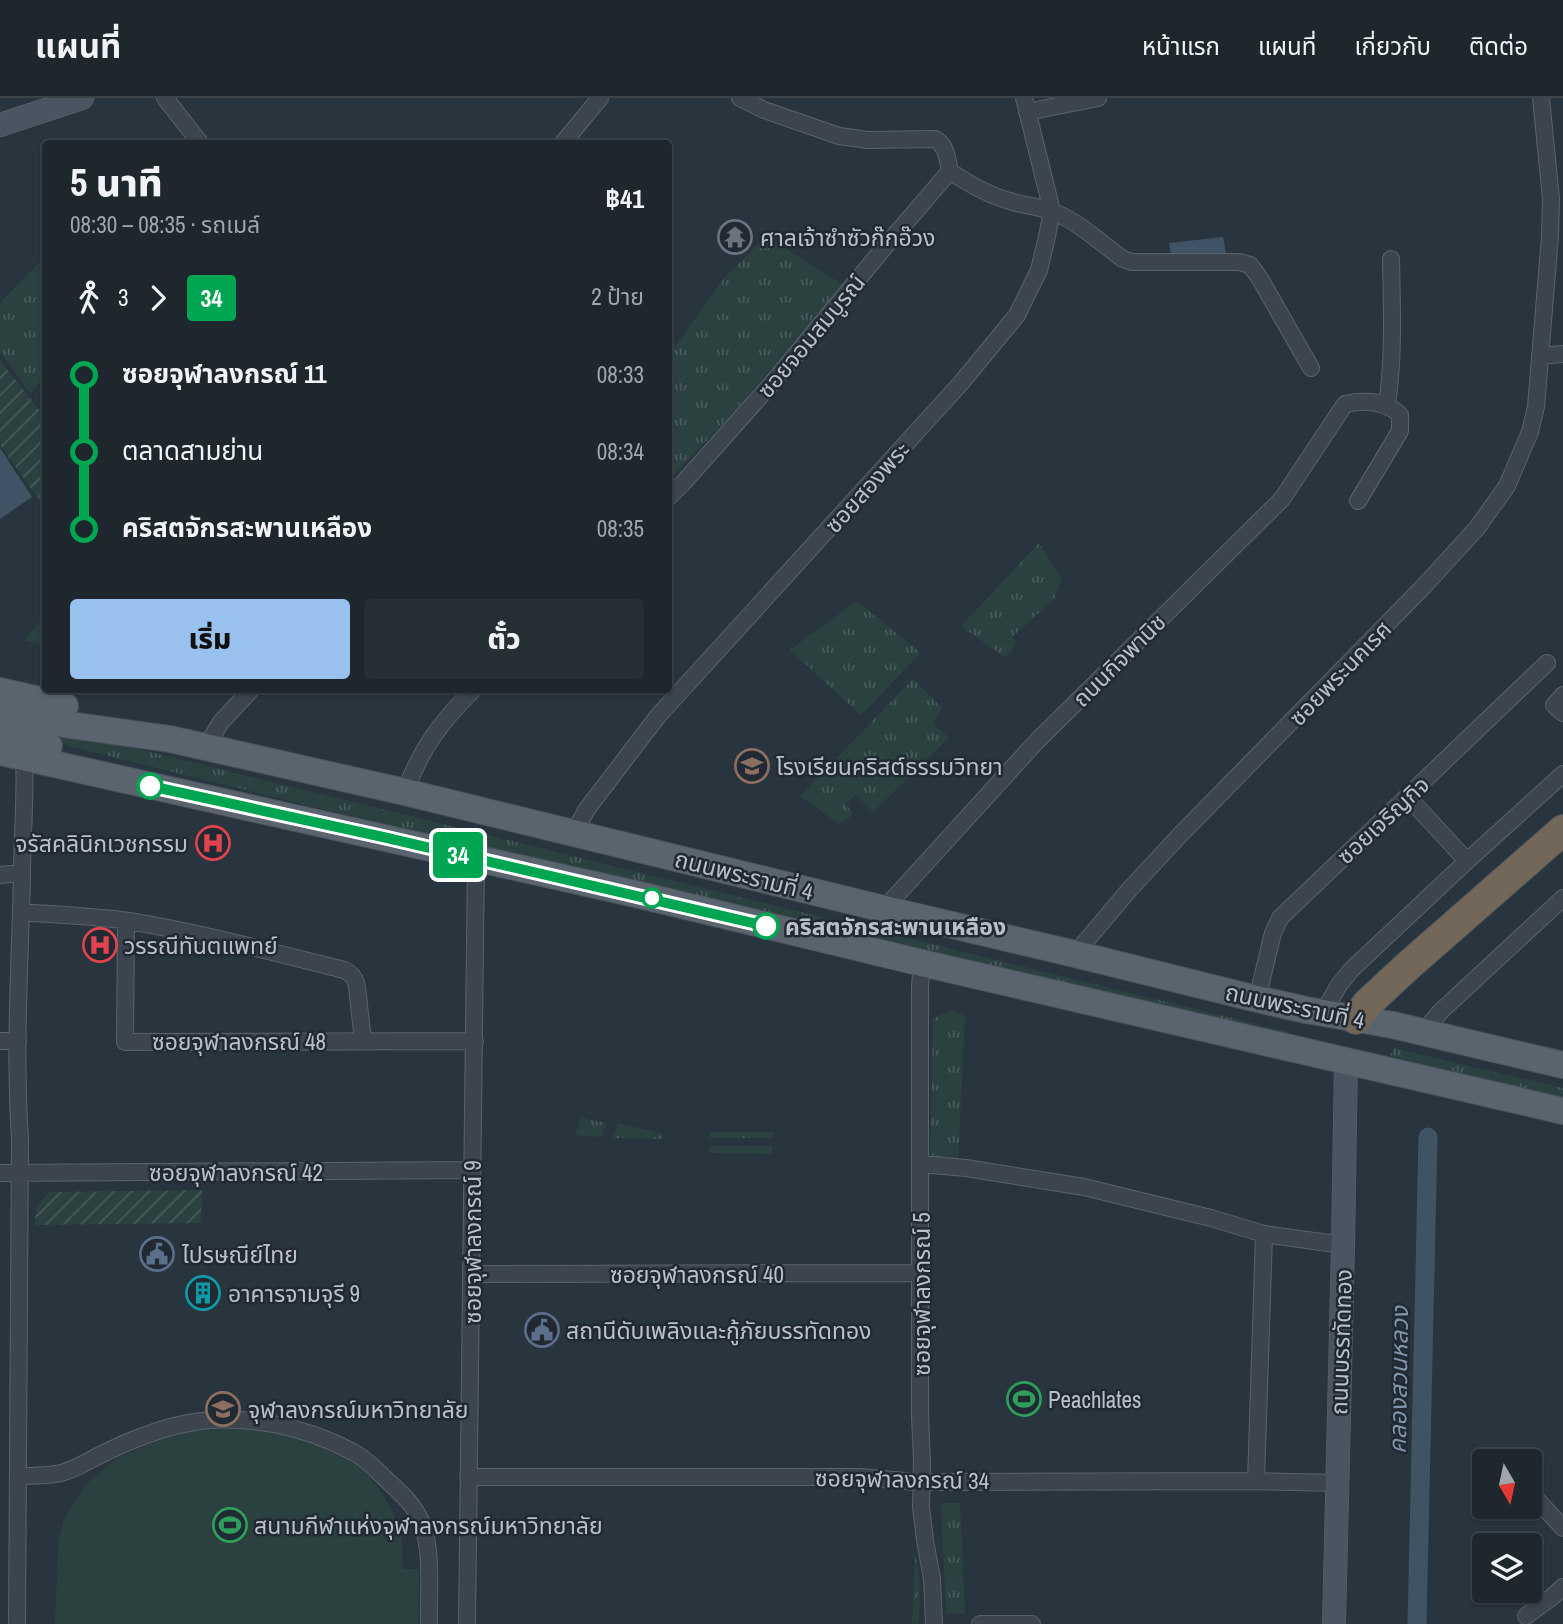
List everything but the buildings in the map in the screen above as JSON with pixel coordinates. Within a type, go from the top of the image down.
[{"type":"highway","points":[[1356,1019],[1367,1004],[1409,965],[1563,830]]},
{"type":"main road","points":[[0,125],[82,98]]},
{"type":"main road","name":"ถนนพระรามที่ 4","points":[[0,691],[40,692]]},
{"type":"main road","name":"ถนนพระรามที่ 4","points":[[43,693],[123,720],[170,740]]},
{"type":"main road","name":"ถนนพระรามที่ 4","points":[[0,710],[69,725],[206,747],[405,792],[1257,999],[1394,1025],[1563,1065]]},
{"type":"main road","name":"ถนนพระรามที่ 4","points":[[0,733],[100,761],[207,799]]},
{"type":"main road","name":"ถนนพระรามที่ 4","points":[[12,755],[640,895],[1563,1111]]},
{"type":"main road","points":[[1346,1060],[1356,1019]]},
{"type":"main road","name":"ถนนบรรทัดทอง","points":[[1334,1624],[1346,1060]]},
{"type":"street","points":[[165,98],[198,140]]},
{"type":"street","points":[[565,140],[600,98]]},
{"type":"street","points":[[740,98],[764,110],[839,136],[868,140],[935,139],[941,142],[945,149],[950,172],[969,184],[1011,202],[1052,211],[1066,217],[1123,259],[1132,262],[1239,262],[1250,265],[1311,368]]},
{"type":"street","points":[[1026,105],[1098,98]]},
{"type":"street","name":"ซอยพระนคเรศ","points":[[1075,954],[1180,835],[1424,586],[1477,528],[1507,486],[1530,432],[1536,407],[1551,199],[1541,98]]},
{"type":"street","name":"ซอยสองพระ","points":[[573,834],[587,809],[658,716],[961,383],[1017,315],[1039,270],[1052,211],[1026,105]]},
{"type":"street","name":"ซอยจอมสมบูรณ์","points":[[672,494],[773,382],[950,172]]},
{"type":"street","points":[[1358,501],[1400,431],[1400,415],[1387,405],[1393,342],[1391,259]]},
{"type":"street","points":[[1540,356],[1563,354]]},
{"type":"street","name":"ถนนกิจพานิช","points":[[884,909],[1036,742],[1282,499],[1345,404],[1371,402],[1387,405]]},
{"type":"street","name":"ซอยเจริญกิจ","points":[[1257,999],[1273,933],[1280,918],[1547,663]]},
{"type":"street","points":[[206,747],[221,722],[248,693]]},
{"type":"street","points":[[405,792],[427,744],[452,711],[470,693]]},
{"type":"street","points":[[1563,695],[1554,705],[1563,713]]},
{"type":"street","points":[[0,1612],[17,1618],[20,1138],[18,1041],[25,804],[12,755]]},
{"type":"street","points":[[1323,1013],[1351,970],[1563,774]]},
{"type":"street","points":[[1408,797],[1467,861]]},
{"type":"street","name":"ซอยจุฬาลงกรณ์ 9","points":[[467,1624],[476,859]]},
{"type":"street","points":[[0,875],[22,873]]},
{"type":"street","points":[[1423,1033],[1440,1012],[1563,898]]},
{"type":"street","points":[[21,912],[126,921],[344,970],[351,973],[355,979],[363,1041]]},
{"type":"street","name":"ซอยจุฬาลงกรณ์ 48","points":[[126,921],[125,1042],[475,1041]]},
{"type":"street","name":"ซอยจุฬาลงกรณ์ 5","points":[[922,963],[921,1507],[932,1579],[934,1624]]},
{"type":"street","points":[[0,1041],[18,1041]]},
{"type":"street","points":[[921,1164],[966,1168],[1084,1187],[1264,1234],[1343,1245]]},
{"type":"street","name":"ซอยจุฬาลงกรณ์ 42","points":[[0,1173],[472,1170]]},
{"type":"street","points":[[1256,1481],[1264,1234]]},
{"type":"street","name":"ซอยจุฬาลงกรณ์ 40","points":[[472,1274],[921,1273]]},
{"type":"street","points":[[19,1476],[44,1476],[62,1472],[126,1442],[190,1423],[225,1421],[271,1424],[323,1439],[356,1453],[414,1507],[428,1541],[429,1624]]},
{"type":"street","name":"ซอยจุฬาลงกรณ์ 34","points":[[468,1477],[860,1477],[922,1482],[1337,1483]]},
{"type":"street","points":[[1542,1505],[1563,1528]]},
{"type":"street","points":[[1525,1616],[1559,1597]]},
{"type":"street","points":[[980,1624],[1032,1624]]},
{"type":"green space","points":[[766,236],[843,285],[731,415],[672,477],[672,350],[724,278]]},
{"type":"green space","points":[[42,260],[42,380],[30,393],[0,351],[0,303]]},
{"type":"green space","points":[[0,360],[42,413],[42,504],[0,445]]},
{"type":"green space","points":[[1039,543],[1062,579],[1054,599],[1012,637],[1017,643],[1006,658],[961,626]]},
{"type":"green space","points":[[857,601],[921,653],[861,715],[790,650]]},
{"type":"green space","points":[[42,619],[42,645],[24,640]]},
{"type":"green space","points":[[913,679],[942,708],[933,723],[949,738],[873,812],[856,795],[846,803],[853,815],[839,824],[800,796]]},
{"type":"green space","points":[[0,715],[1289,1032],[1287,1039],[302,804],[0,729]]},
{"type":"green space","points":[[950,1010],[965,1016],[958,1162],[930,1160],[933,1019]]},
{"type":"green space","points":[[1393,1048],[1563,1088],[1563,1098],[1390,1056]]},
{"type":"green space","points":[[581,1118],[606,1123],[601,1137],[575,1135]]},
{"type":"green space","points":[[618,1123],[663,1134],[663,1139],[613,1138]]},
{"type":"green space","points":[[710,1132],[773,1132],[773,1138],[710,1138]]},
{"type":"green space","points":[[709,1146],[772,1146],[772,1154],[709,1153]]},
{"type":"green space","points":[[202,1190],[201,1223],[35,1225],[36,1207],[49,1192]]},
{"type":"green space","name":"สนามกีฬาแห่งจุฬาลงกรณ์มหาวิทยาลัย","points":[[235,1428],[274,1431],[314,1441],[342,1455],[366,1473],[387,1501],[397,1521],[402,1539],[403,1569],[419,1569],[418,1624],[55,1624],[58,1543],[64,1519],[84,1486],[120,1457],[156,1441],[192,1431]]},
{"type":"green space","points":[[941,1503],[960,1503],[965,1613],[946,1614]]},
{"type":"green space","points":[[913,1546],[919,1575],[919,1624],[912,1623],[915,1560]]},
{"type":"water","points":[[1223,237],[1226,253],[1171,255],[1169,243]]},
{"type":"water","points":[[0,448],[32,497],[0,519]]},
{"type":"waterway","name":"คลองสวนหลวง","points":[[1417,1624],[1428,1137]]},
{"type":"bus line","name":"34","points":[[150,786],[640,895],[766,926]]},
{"type":"place","name":"ศาลเจ้าซำซัวก๊กอ๊วง","points":[[735,237]]},
{"type":"place","name":"โรงเรียนคริสต์ธรรมวิทยา","points":[[752,766]]},
{"type":"place","name":"จรัสคลินิกเวชกรรม","points":[[213,843]]},
{"type":"place","name":"คริสตจักรสะพานเหลือง","points":[[766,926]]},
{"type":"place","name":"วรรณีทันตแพทย์","points":[[100,945]]},
{"type":"place","name":"ไปรษณีย์ไทย","points":[[157,1254]]},
{"type":"place","name":"อาคารจามจุรี 9","points":[[203,1293]]},
{"type":"place","name":"สถานีดับเพลิงและกู้ภัยบรรทัดทอง","points":[[542,1330]]},
{"type":"place","name":"Peachlates","points":[[1024,1399]]},
{"type":"place","name":"จุฬาลงกรณ์มหาวิทยาลัย","points":[[223,1409]]},
{"type":"place","name":"สนามกีฬาแห่งจุฬาลงกรณ์มหาวิทยาลัย","points":[[230,1525]]}]
